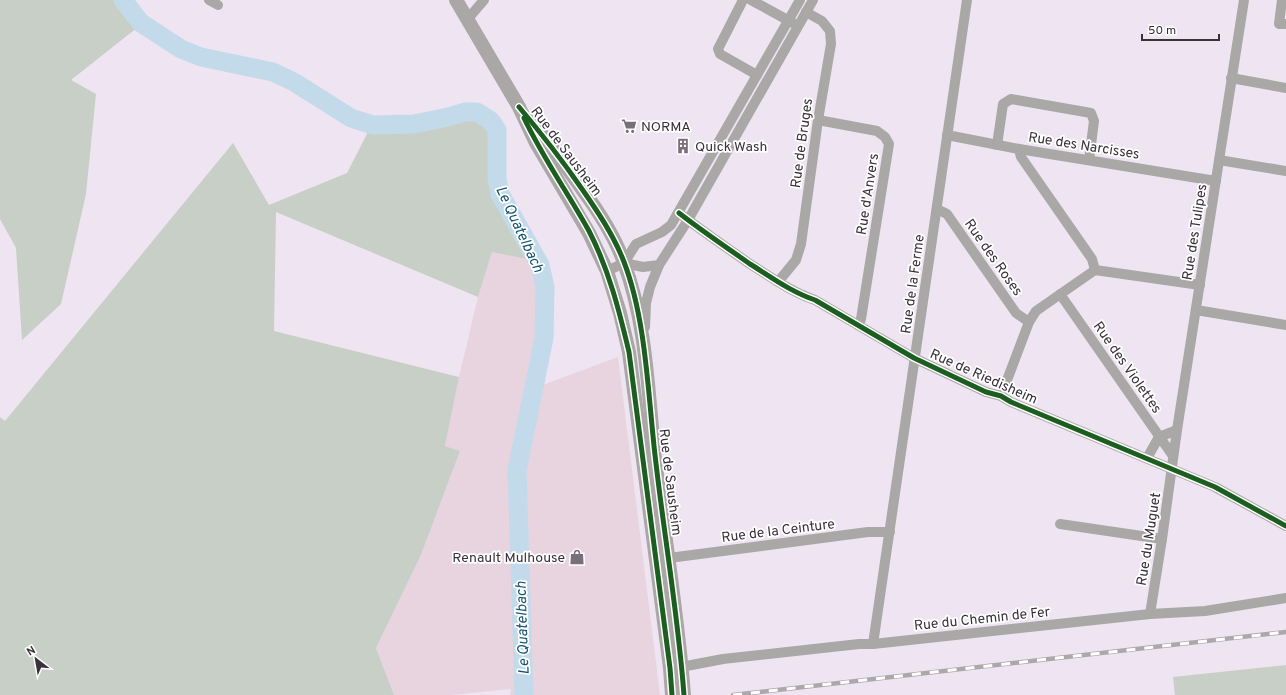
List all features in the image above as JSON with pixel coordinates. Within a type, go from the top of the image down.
[{"type":"main road","name":"Rue de Sausheim","points":[[456,0],[519,107],[536,143],[578,213],[607,270],[620,313],[629,352],[663,559],[675,599],[676,668],[672,695]]},
{"type":"main road","name":"Rue de Sausheim","points":[[519,107],[552,147],[587,196],[610,231],[624,263],[637,308],[643,347],[658,486],[663,559]]},
{"type":"main road","name":"Rue de Sausheim","points":[[676,668],[684,695]]},
{"type":"street","points":[[209,0],[218,5]]},
{"type":"street","points":[[466,18],[472,14],[484,0]]},
{"type":"street","points":[[743,0],[718,49],[720,54],[757,76]]},
{"type":"street","points":[[751,0],[798,26]]},
{"type":"street","points":[[624,263],[636,244],[662,232],[671,225],[800,0]]},
{"type":"street","points":[[643,347],[646,303],[650,287],[659,265],[688,220],[813,0]]},
{"type":"street","name":"Rue de la Ferme","points":[[873,644],[967,0]]},
{"type":"street","name":"Rue des Tulipes","points":[[1172,469],[1244,0]]},
{"type":"street","points":[[1282,0],[1279,24],[1286,24]]},
{"type":"street","name":"Rue de Bruges","points":[[778,282],[796,260],[801,244],[818,120],[831,44],[830,31],[822,21],[806,12]]},
{"type":"street","points":[[1231,78],[1286,88]]},
{"type":"street","points":[[997,145],[1003,104],[1011,99],[1091,113],[1094,121],[1089,160]]},
{"type":"street","name":"Rue d'Anvers","points":[[818,120],[877,131],[886,137],[889,144],[861,319],[858,325]]},
{"type":"street","name":"Rue des Narcisses","points":[[947,135],[1020,149],[1216,181]]},
{"type":"street","points":[[1020,149],[1021,157],[1092,259],[1095,270]]},
{"type":"street","points":[[1219,160],[1286,171]]},
{"type":"street","name":"Rue des Roses","points":[[937,209],[947,214],[1016,313],[1029,322]]},
{"type":"street","name":"Rue de Riedisheim","points":[[679,213],[708,235],[778,282],[815,300],[914,358],[986,392],[1001,396],[1011,402],[1215,487],[1286,526]]},
{"type":"street","points":[[607,270],[624,263],[643,267],[659,265]]},
{"type":"street","points":[[1001,396],[1029,322],[1036,311],[1095,270],[1200,285]]},
{"type":"street","name":"Rue des Violettes","points":[[1060,294],[1173,456]]},
{"type":"street","points":[[1196,310],[1286,325]]},
{"type":"street","points":[[1147,458],[1159,437],[1177,430]]},
{"type":"street","name":"Rue du Muguet","points":[[1150,614],[1172,469]]},
{"type":"street","points":[[1060,524],[1162,539]]},
{"type":"street","name":"Rue de la Ceinture","points":[[663,559],[868,532],[890,532]]},
{"type":"street","name":"Rue du Chemin de Fer","points":[[676,668],[723,659],[859,644],[873,644],[1150,614],[1205,611],[1286,598]]},
{"type":"shaded area","points":[[0,0],[118,0],[138,27],[71,80],[96,94],[86,194],[61,304],[22,340],[16,248],[0,219]]},
{"type":"shaded area","points":[[473,118],[492,132],[494,195],[536,261],[492,252],[478,297],[276,212],[274,331],[459,377],[445,446],[460,451],[421,555],[376,648],[394,695],[0,695],[0,417],[5,421],[233,143],[269,205],[347,173],[369,130],[415,127]]},
{"type":"shaded area","points":[[492,252],[536,261],[540,386],[618,357],[660,695],[510,695],[511,689],[451,695],[394,695],[376,648],[421,555],[460,451],[445,446],[459,377],[478,297]]},
{"type":"shaded area","points":[[1286,665],[1286,695],[1175,695],[1173,677]]},
{"type":"waterway","name":"Le Quatelbach","points":[[123,0],[141,23],[181,49],[201,57],[273,72],[294,82],[351,118],[373,125],[414,124],[465,112],[477,112],[491,121],[497,130],[497,178],[500,194],[540,265],[545,287],[544,338],[517,470],[524,695]]},
{"type":"railway","points":[[733,695],[1286,632]]},
{"type":"cycle path","points":[[519,107],[559,157],[600,215],[620,252],[631,284],[642,332],[655,455],[678,635],[684,695]]},
{"type":"cycle path","points":[[524,118],[539,147],[589,231],[596,246],[613,290],[629,352],[670,668],[672,695]]},
{"type":"cycle path","points":[[679,213],[705,233],[781,284],[815,300],[914,358],[986,392],[1001,396],[1011,402],[1215,487],[1286,526]]},
{"type":"place","name":"NORMA","points":[[629,126]]},
{"type":"place","name":"Quick Wash","points":[[683,146]]},
{"type":"place","name":"Renault Mulhouse","points":[[577,557]]}]
